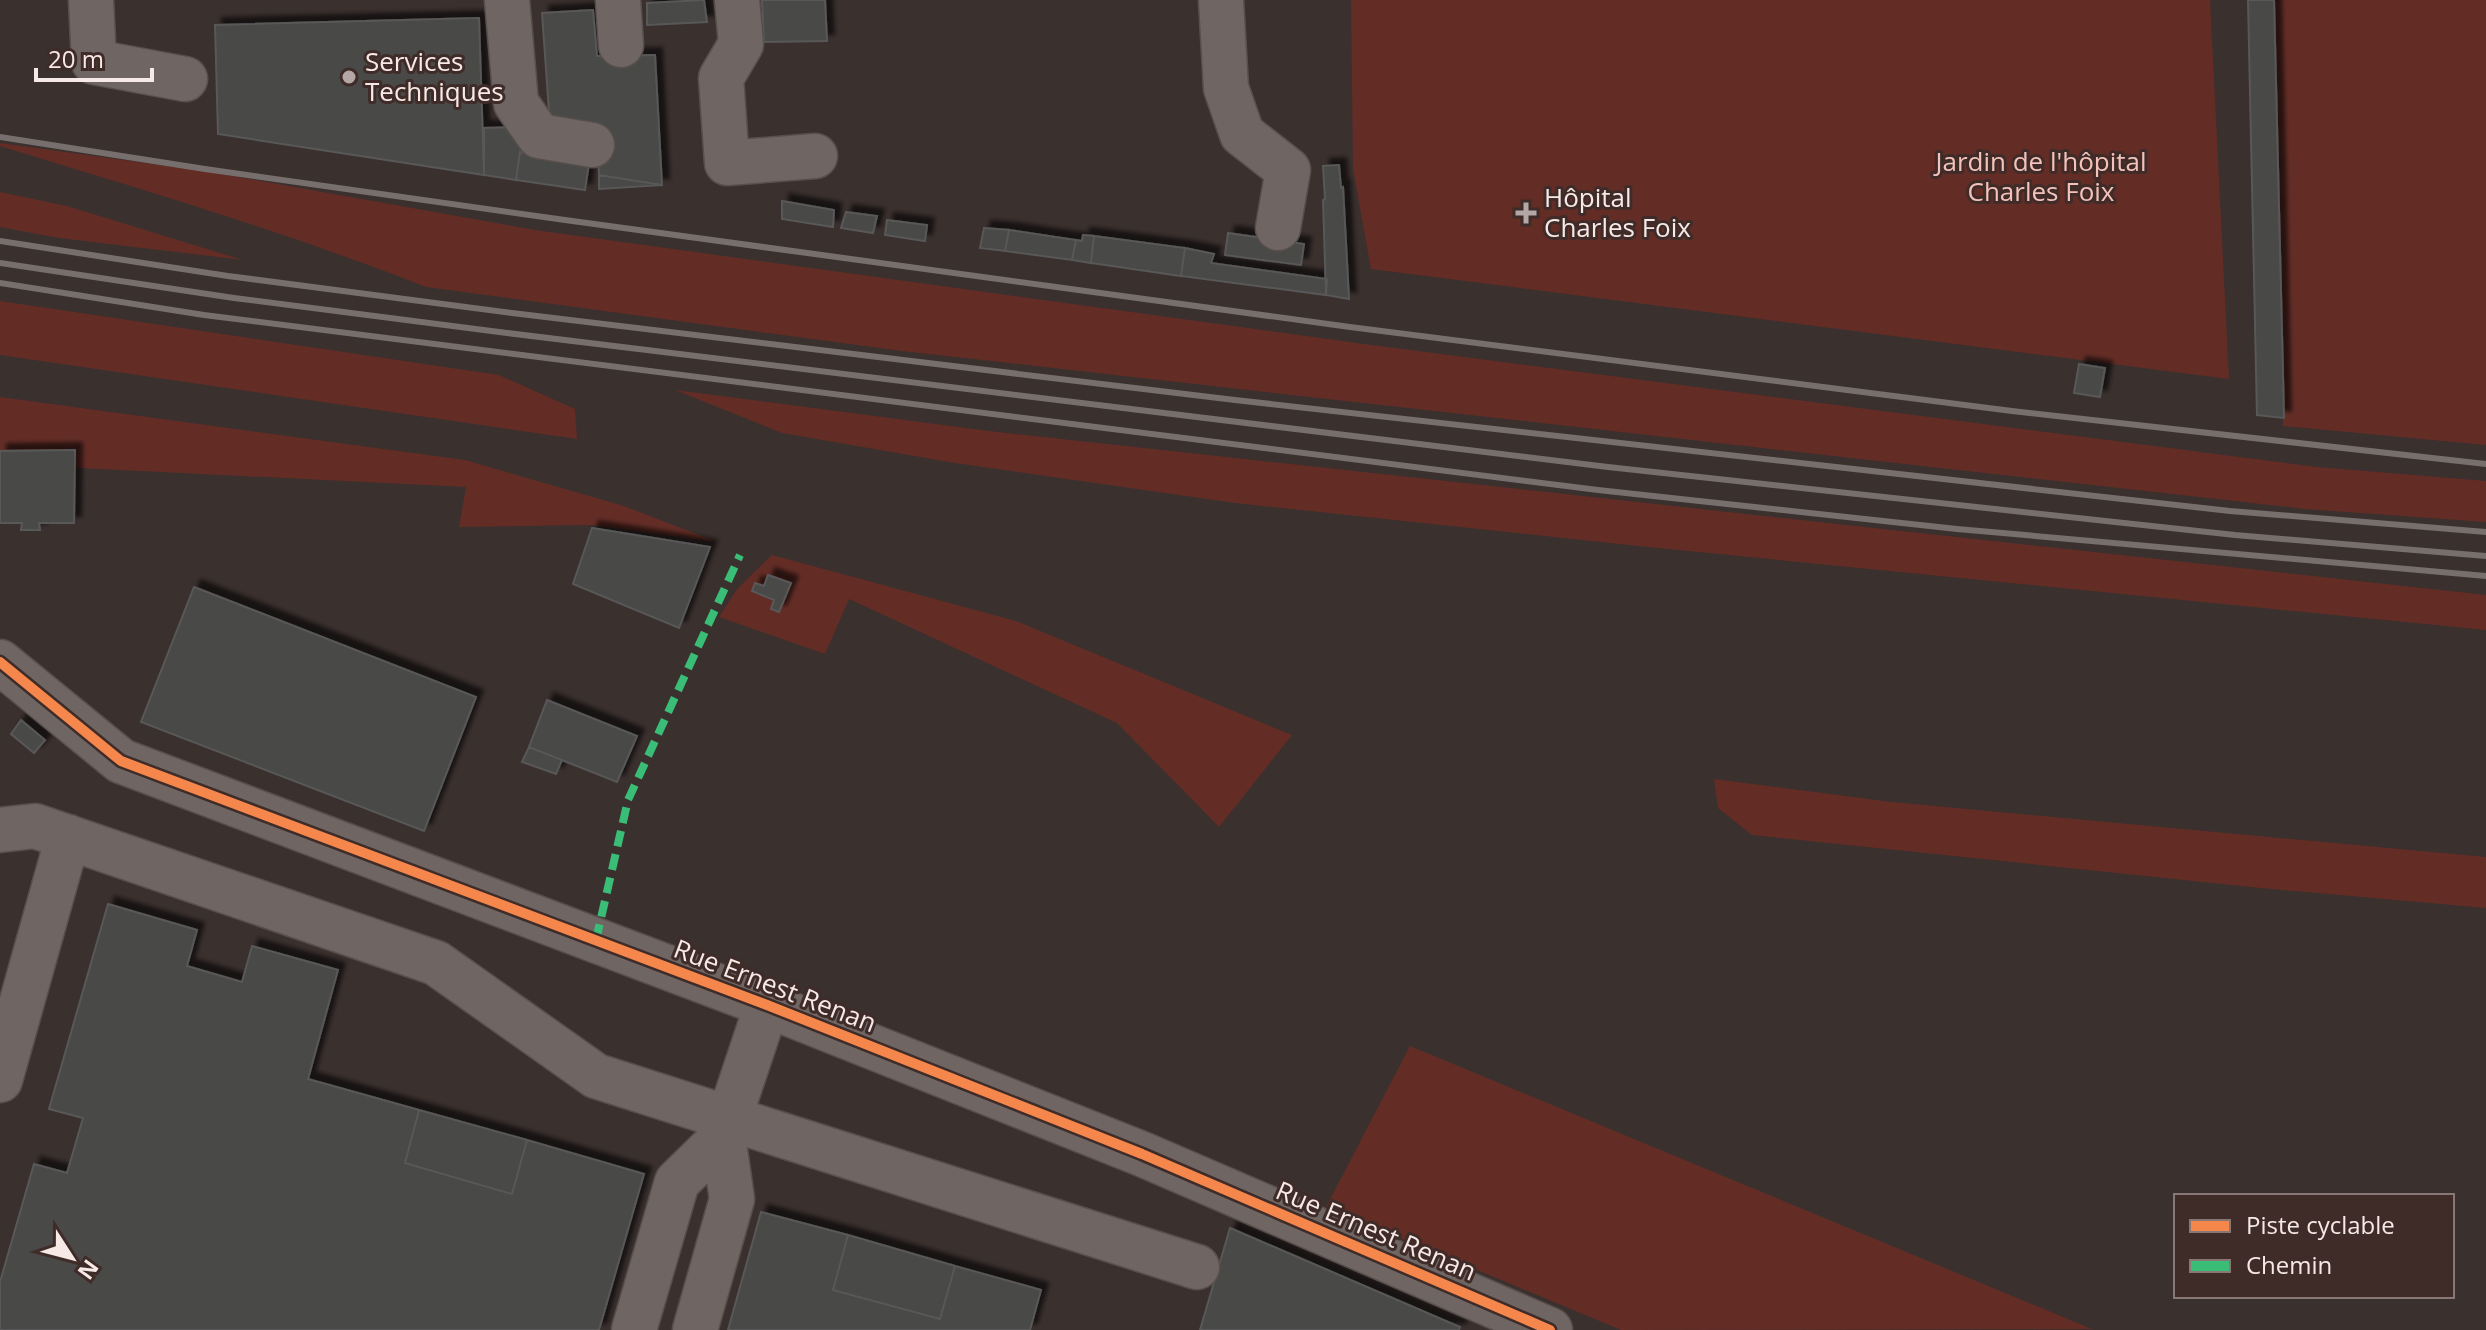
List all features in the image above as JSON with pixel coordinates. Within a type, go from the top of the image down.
[{"type":"street","points":[[91,0],[94,62],[185,79]]},
{"type":"street","points":[[507,0],[516,103],[539,136],[592,145]]},
{"type":"street","points":[[618,0],[621,45]]},
{"type":"street","points":[[737,0],[741,44],[721,78],[727,163],[815,156]]},
{"type":"street","points":[[1221,0],[1226,88],[1242,134],[1288,170],[1278,228]]},
{"type":"street","name":"Rue Ernest Renan","points":[[0,662],[121,761],[767,1005],[1142,1154],[1550,1330]]},
{"type":"street","points":[[0,830],[35,826],[436,963],[596,1076],[725,1128],[1197,1267]]},
{"type":"street","points":[[0,1080],[68,837]]},
{"type":"street","points":[[634,1330],[677,1182],[725,1128],[767,1005]]},
{"type":"street","points":[[695,1330],[732,1199],[725,1128]]},
{"type":"green space","name":"Jardin de l'hôpital Charles Foix","points":[[1351,0],[2210,0],[2229,379],[1371,269],[1353,169]]},
{"type":"green space","points":[[2274,0],[2486,0],[2486,445],[2283,426]]},
{"type":"green space","points":[[0,143],[210,172],[535,230],[1364,344],[2317,467],[2486,481],[2486,522],[2305,509],[902,351],[426,287],[267,230],[0,146]]},
{"type":"green space","points":[[0,192],[67,206],[243,260],[59,238],[0,227]]},
{"type":"green space","points":[[0,301],[499,375],[575,409],[577,439],[0,355]]},
{"type":"green space","points":[[675,390],[989,431],[2486,595],[2486,630],[1235,503],[955,463],[782,433]]},
{"type":"green space","points":[[0,397],[465,460],[624,506],[717,542],[591,525],[459,527],[466,487],[0,464]]},
{"type":"green space","points":[[772,555],[1016,621],[1292,735],[1219,827],[1117,723],[849,599],[825,654],[719,617],[737,589]]},
{"type":"green space","points":[[1714,779],[1892,802],[2486,857],[2486,908],[1752,835],[1718,808]]},
{"type":"green space","points":[[1410,1046],[2092,1329],[1621,1330],[1326,1207]]},
{"type":"building","points":[[704,0],[707,22],[647,25],[647,3]]},
{"type":"building","points":[[762,0],[825,0],[827,41],[764,42]]},
{"type":"building","points":[[2248,0],[2274,0],[2284,418],[2257,415]]},
{"type":"building","name":"Services Techniques","points":[[593,10],[597,56],[655,55],[662,185],[599,175],[597,123],[550,125],[542,13]]},
{"type":"building","name":"Services Techniques","points":[[479,18],[484,175],[218,134],[215,25]]},
{"type":"building","points":[[523,127],[524,153],[520,152],[516,180],[484,175],[484,128]]},
{"type":"building","points":[[520,152],[589,163],[585,190],[516,180]]},
{"type":"building","points":[[1339,165],[1349,299],[1326,295],[1323,166]]},
{"type":"building","points":[[599,175],[662,185],[599,189]]},
{"type":"building","points":[[782,201],[834,210],[833,227],[782,219]]},
{"type":"building","points":[[846,212],[877,216],[873,233],[841,228]]},
{"type":"building","points":[[887,220],[927,225],[925,241],[885,235]]},
{"type":"building","points":[[984,228],[1009,230],[1005,251],[980,248]]},
{"type":"building","points":[[1009,230],[1076,240],[1072,260],[1005,251]]},
{"type":"building","points":[[1228,233],[1304,244],[1301,265],[1225,255]]},
{"type":"building","points":[[1083,235],[1094,236],[1091,263],[1072,260],[1076,240],[1082,241]]},
{"type":"building","points":[[1094,236],[1185,248],[1181,276],[1091,263]]},
{"type":"building","points":[[1185,248],[1214,254],[1211,263],[1327,279],[1326,295],[1181,276]]},
{"type":"building","points":[[2079,364],[2105,368],[2100,397],[2074,393]]},
{"type":"building","points":[[75,450],[74,523],[39,523],[40,530],[21,530],[22,523],[0,523],[0,451]]},
{"type":"building","points":[[592,528],[710,547],[679,628],[573,584]]},
{"type":"building","points":[[768,575],[791,583],[779,612],[771,609],[774,600],[752,591],[755,583],[764,586]]},
{"type":"building","points":[[194,587],[476,697],[424,831],[141,722]]},
{"type":"building","points":[[547,700],[637,736],[617,782],[529,747]]},
{"type":"building","points":[[21,720],[45,740],[34,753],[11,734]]},
{"type":"building","points":[[529,747],[562,760],[556,774],[522,762]]},
{"type":"building","points":[[108,904],[197,930],[187,966],[242,982],[252,946],[338,970],[308,1079],[419,1110],[405,1163],[512,1194],[527,1140],[644,1174],[599,1330],[0,1330],[0,1282],[34,1164],[67,1173],[83,1118],[49,1109]]},
{"type":"building","points":[[419,1110],[527,1140],[512,1194],[405,1163]]},
{"type":"building","points":[[761,1212],[848,1235],[833,1290],[940,1319],[955,1266],[1041,1290],[1030,1330],[728,1330]]},
{"type":"building","points":[[1230,1228],[1460,1327],[1459,1330],[1200,1330]]},
{"type":"building","points":[[848,1235],[955,1266],[940,1319],[833,1290]]},
{"type":"railway","points":[[0,137],[565,220],[1350,327],[2012,411],[2486,464]]},
{"type":"railway","points":[[0,241],[228,276],[512,313],[1235,400],[2230,511],[2486,532]]},
{"type":"railway","points":[[0,263],[234,298],[507,333],[1608,467],[2235,535],[2486,556]]},
{"type":"railway","points":[[0,283],[204,315],[1598,490],[1957,529],[2486,576]]},
{"type":"marked path","points":[[596,940],[628,800],[740,555]]},
{"type":"cycle path","points":[[0,662],[121,761],[767,1005],[1142,1154],[1550,1330]]},
{"type":"place","name":"Services Techniques","points":[[349,77]]},
{"type":"place","name":"Hôpital Charles Foix","points":[[1526,213]]}]
